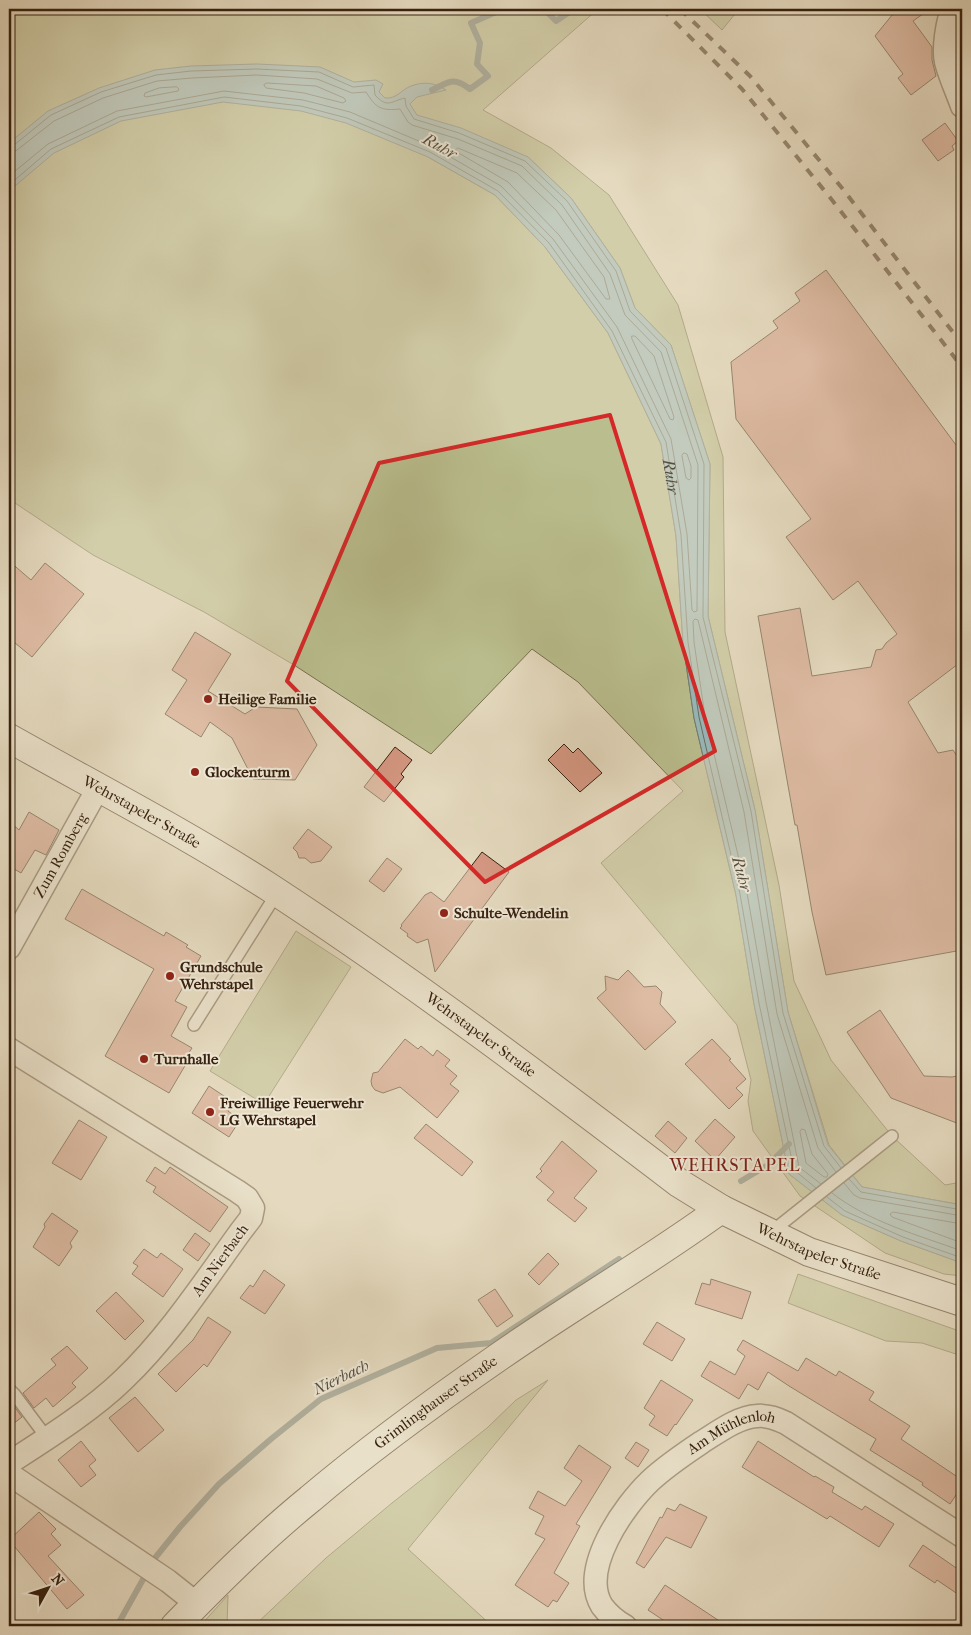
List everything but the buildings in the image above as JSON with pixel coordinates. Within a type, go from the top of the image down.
[{"type":"main road","name":"Wehrstapeler Straße","points":[[9,738],[181,834],[343,936],[415,987],[679,1183],[721,1209],[777,1226],[809,1252],[962,1302]]},
{"type":"main road","name":"Grimlinghauser Straße","points":[[175,1626],[229,1572],[310,1499],[375,1448],[501,1355],[690,1232],[721,1209]]},
{"type":"street","points":[[953,9],[950,14],[948,28],[946,61],[962,106]]},
{"type":"street","name":"Zum Romberg","points":[[9,948],[98,788]]},
{"type":"street","name":"Am Nierbach","points":[[9,1049],[237,1191],[247,1198],[253,1208],[251,1218],[164,1335],[142,1360],[107,1394],[9,1463]]},
{"type":"street","name":"Am Mühlenloh","points":[[625,1626],[612,1617],[601,1604],[596,1585],[599,1562],[610,1534],[630,1504],[652,1480],[711,1436],[747,1418],[766,1416],[786,1424],[962,1536]]},
{"type":"street","points":[[9,1474],[168,1581],[197,1604]]},
{"type":"lane","points":[[194,1025],[277,893]]},
{"type":"lane","points":[[777,1226],[892,1136]]},
{"type":"lane","points":[[9,1389],[16,1395],[47,1438]]},
{"type":"highlighted area","points":[[610,415],[715,751],[485,882],[287,681],[379,463]]},
{"type":"green space","points":[[9,9],[598,9],[483,110],[551,148],[609,195],[678,305],[723,457],[725,632],[779,885],[794,981],[831,1060],[892,1136],[945,1185],[962,1182],[962,1205],[862,1187],[829,1145],[788,1012],[755,810],[708,616],[710,464],[671,345],[635,308],[620,268],[571,198],[528,157],[428,157],[495,195],[545,247],[608,333],[661,444],[676,536],[683,643],[694,718],[736,895],[754,1004],[789,1174],[842,1215],[901,1241],[962,1263],[962,1276],[944,1274],[885,1253],[800,1196],[753,1131],[748,1101],[751,1080],[737,1025],[601,863],[683,791],[578,682],[532,649],[431,754],[294,665],[204,612],[93,555],[9,499]]},
{"type":"green space","points":[[700,9],[739,9],[722,30]]},
{"type":"green space","points":[[296,931],[351,967],[264,1104],[210,1071]]},
{"type":"green space","points":[[798,1274],[962,1332],[962,1356],[922,1343],[886,1341],[788,1303]]},
{"type":"green space","points":[[548,1380],[408,1549],[492,1626],[254,1626],[326,1558],[487,1428],[516,1400]]},
{"type":"green space","points":[[228,1595],[227,1626],[200,1626]]},
{"type":"water","name":"Ruhr","points":[[257,64],[320,67],[354,82],[376,80],[383,84],[379,92],[385,98],[396,96],[411,86],[425,83],[434,84],[446,90],[417,97],[410,104],[417,115],[461,128],[528,157],[571,198],[620,268],[635,308],[671,345],[710,464],[708,616],[755,810],[788,1012],[828,1145],[862,1187],[962,1205],[962,1263],[901,1241],[842,1215],[789,1174],[754,1004],[736,895],[694,718],[683,643],[676,536],[661,444],[608,333],[545,247],[495,195],[428,157],[346,123],[301,111],[223,102],[121,121],[54,153],[9,191],[9,143],[48,111],[99,88],[155,70],[191,66]]},
{"type":"waterway","points":[[432,90],[455,81],[470,89],[488,76],[477,64],[480,43],[471,23],[503,9]]},
{"type":"waterway","points":[[544,9],[556,21],[574,9]]},
{"type":"waterway","name":"Nierbach","points":[[741,1181],[768,1165],[789,1144]]},
{"type":"waterway","name":"Nierbach","points":[[117,1626],[155,1558],[180,1527],[219,1484],[321,1399],[437,1348],[491,1343],[619,1259]]},
{"type":"railway","points":[[662,9],[742,89],[832,200],[962,367]]},
{"type":"railway","points":[[680,9],[750,76],[842,188],[962,344]]},
{"type":"place","name":"Heilige Familie","points":[[208,699]]},
{"type":"place","name":"Glockenturm","points":[[195,772]]},
{"type":"place","name":"Schulte-Wendelin","points":[[444,913]]},
{"type":"place","name":"Grundschule Wehrstapel","points":[[170,976]]},
{"type":"place","name":"Turnhalle","points":[[144,1059]]},
{"type":"place","name":"Freiwillige Feuerwehr LG Wehrstapel","points":[[210,1112]]},
{"type":"district","name":"WEHRSTAPEL","points":[[735,1165]]}]
